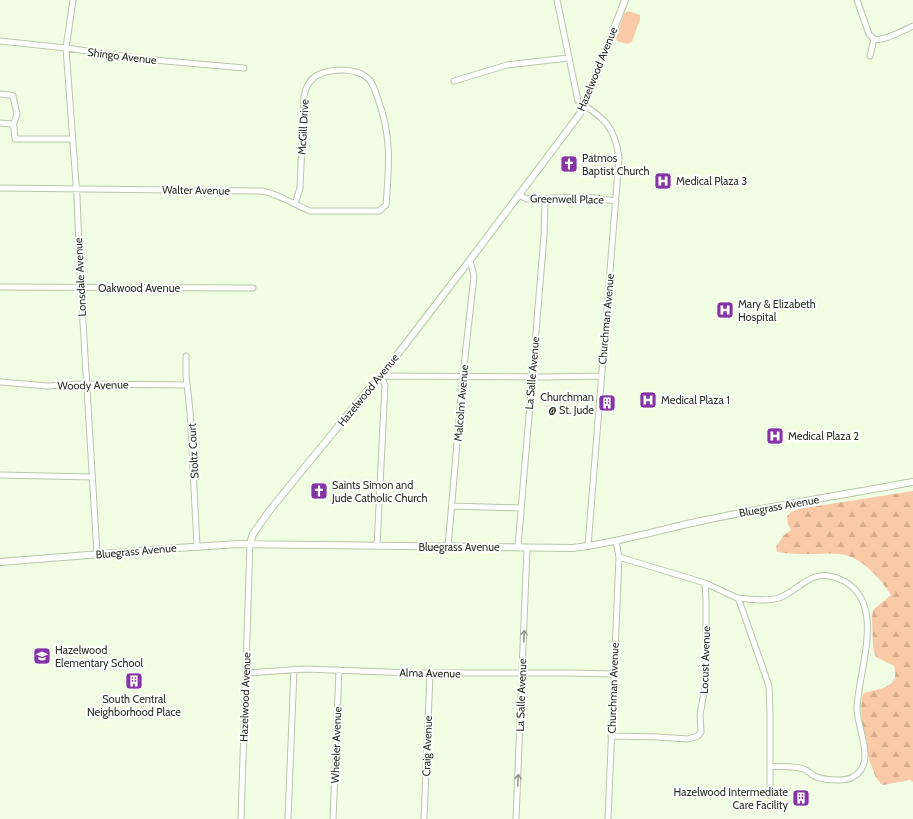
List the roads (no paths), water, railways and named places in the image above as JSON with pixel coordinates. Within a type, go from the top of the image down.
[{"type":"street","name":"Lonsdale Avenue","points":[[73,0],[66,48],[76,189],[86,384],[97,554]]},
{"type":"street","points":[[557,0],[578,101],[584,105]]},
{"type":"street","name":"Hazelwood Avenue","points":[[241,819],[250,544],[253,534],[270,510],[367,391],[381,376],[579,115],[625,0]]},
{"type":"street","points":[[857,0],[869,34],[874,39],[884,39],[913,26]]},
{"type":"street","points":[[870,56],[874,39]]},
{"type":"street","name":"Shingo Avenue","points":[[0,41],[66,48],[143,59],[244,68]]},
{"type":"street","points":[[454,81],[507,65],[568,58]]},
{"type":"street","name":"McGill Drive","points":[[295,204],[300,188],[305,89],[309,81],[316,76],[325,72],[337,71],[358,72],[365,76],[372,84],[381,106],[388,139],[389,177],[386,205]]},
{"type":"street","points":[[0,94],[12,96],[16,114],[13,126],[15,138],[72,139]]},
{"type":"street","name":"Churchman Avenue","points":[[584,105],[602,119],[612,130],[616,139],[619,158],[588,546]]},
{"type":"street","points":[[0,123],[11,124],[13,126]]},
{"type":"street","name":"Walter Avenue","points":[[0,188],[262,191],[278,195],[310,211],[322,212],[379,211],[386,205]]},
{"type":"street","name":"Greenwell Place","points":[[519,195],[527,199],[587,197],[616,201]]},
{"type":"street","name":"La Salle Avenue","points":[[518,547],[544,236],[545,199]]},
{"type":"street","name":"Malcolm Avenue","points":[[448,547],[463,375],[474,276],[470,260]]},
{"type":"street","name":"Oakwood Avenue","points":[[0,287],[253,288]]},
{"type":"street","name":"Stoltz Court","points":[[186,356],[197,546]]},
{"type":"street","points":[[377,546],[385,385],[381,376],[601,376]]},
{"type":"street","name":"Woody Avenue","points":[[0,382],[48,386],[86,384],[187,385]]},
{"type":"street","points":[[0,475],[92,477]]},
{"type":"street","name":"Bluegrass Avenue","points":[[0,562],[197,546],[250,544],[573,548],[616,541],[759,509],[913,482]]},
{"type":"street","points":[[452,506],[521,508]]},
{"type":"street","name":"Churchman Avenue","points":[[608,819],[619,557],[616,541]]},
{"type":"street","name":"La Salle Avenue","points":[[516,819],[527,548]]},
{"type":"street","points":[[619,557],[704,584],[737,598],[774,599],[786,595],[812,578],[830,576],[850,585],[862,598],[868,623],[857,713],[865,751],[863,766],[853,777],[843,780],[815,776],[798,768],[771,766]]},
{"type":"street","name":"Locust Avenue","points":[[611,736],[688,739],[698,736],[701,732],[700,715],[706,681],[706,608],[704,584]]},
{"type":"street","points":[[737,598],[741,605],[768,686],[771,766],[770,795]]},
{"type":"street","points":[[288,819],[294,669]]},
{"type":"street","name":"Alma Avenue","points":[[246,672],[294,669],[430,673],[569,672],[614,674]]},
{"type":"street","name":"Wheeler Avenue","points":[[333,819],[339,670]]},
{"type":"street","name":"Craig Avenue","points":[[424,819],[430,673]]},
{"type":"place","name":"Patmos Baptist Church","points":[[569,164]]},
{"type":"place","name":"Medical Plaza 3","points":[[663,181]]},
{"type":"place","name":"Mary & Elizabeth Hospital","points":[[725,310]]},
{"type":"place","name":"Medical Plaza 1","points":[[648,400]]},
{"type":"place","name":"Churchman @ St. Jude","points":[[607,403]]},
{"type":"place","name":"Medical Plaza 2","points":[[775,436]]},
{"type":"place","name":"Saints Simon and Jude Catholic Church","points":[[319,491]]},
{"type":"place","name":"Hazelwood Elementary School","points":[[42,656]]},
{"type":"place","name":"South Central Neighborhood Place","points":[[134,681]]},
{"type":"place","name":"Hazelwood Intermediate Care Facility","points":[[801,798]]}]
